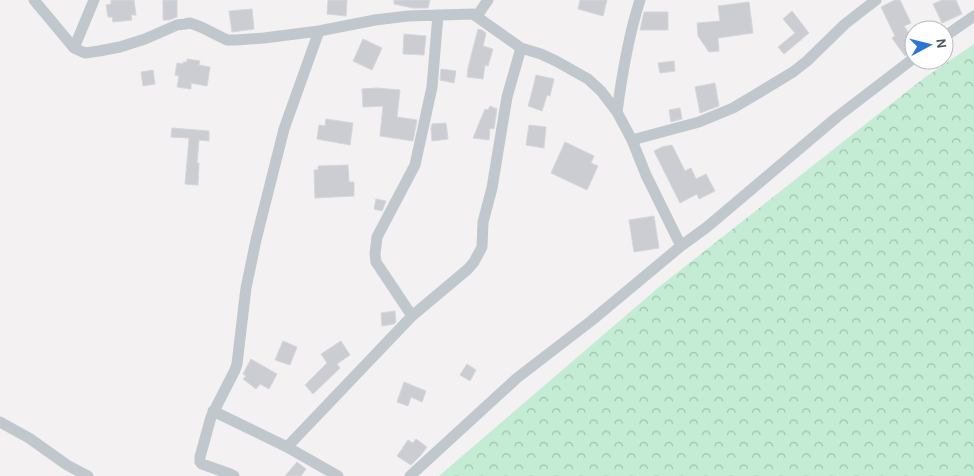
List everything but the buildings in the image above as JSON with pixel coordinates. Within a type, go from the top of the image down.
[{"type":"street","points":[[34,0],[74,48],[85,53],[120,47],[145,39],[177,25],[190,23],[227,40],[236,40],[319,31],[374,20],[438,15],[470,14],[477,16],[521,48],[556,61],[588,79],[601,91],[617,112],[632,140],[646,175],[680,246]]},
{"type":"street","points":[[74,48],[94,0]]},
{"type":"street","points":[[477,16],[488,0]]},
{"type":"street","points":[[617,112],[632,25],[640,0]]},
{"type":"street","points":[[632,140],[700,122],[755,96],[793,72],[845,24],[876,0]]},
{"type":"street","points":[[412,316],[376,262],[374,254],[377,237],[415,165],[432,87],[438,15]]},
{"type":"street","points":[[954,30],[974,16]]},
{"type":"street","points":[[234,476],[203,464],[200,460],[211,417],[237,364],[246,288],[256,240],[284,129],[319,31]]},
{"type":"street","points":[[287,447],[412,316],[474,262],[482,247],[483,222],[492,188],[507,97],[521,48]]},
{"type":"street","points":[[410,476],[517,378],[591,321],[680,246],[707,227],[837,117],[904,66]]},
{"type":"street","points":[[214,411],[287,447],[338,476]]},
{"type":"street","points":[[0,422],[29,438],[67,465],[88,476]]},
{"type":"green space","points":[[974,44],[974,476],[439,476],[659,287],[924,78],[936,70],[954,70],[954,58]]}]
